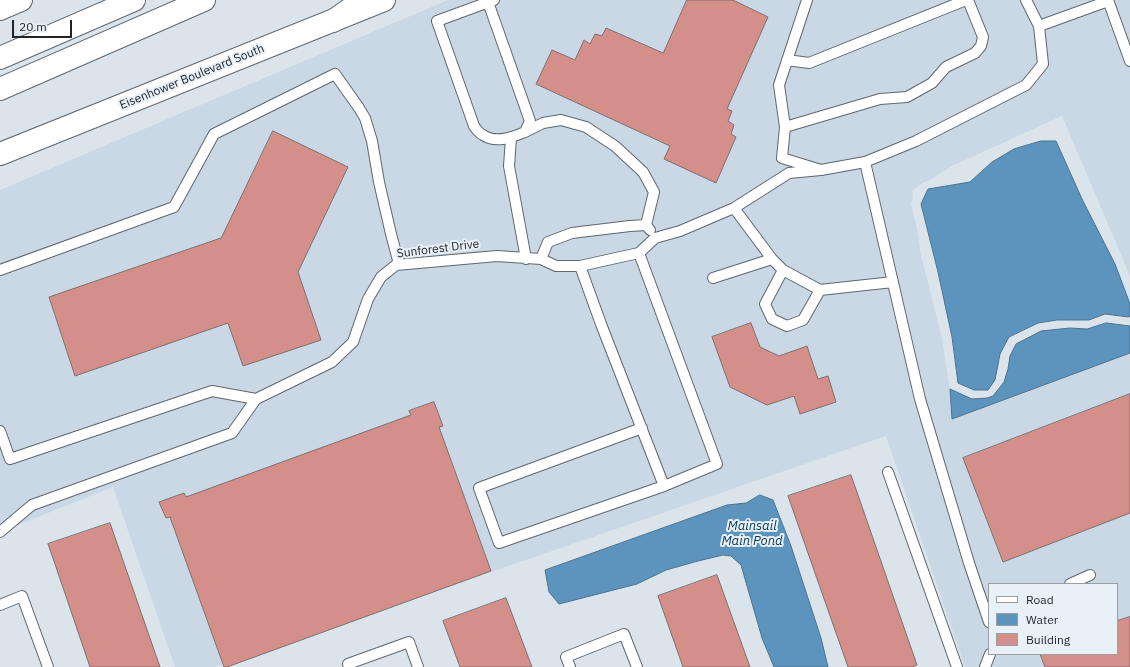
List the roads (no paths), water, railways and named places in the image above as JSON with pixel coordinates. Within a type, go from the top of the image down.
[{"type":"main road","points":[[0,9],[21,0]]},
{"type":"main road","points":[[0,58],[134,0]]},
{"type":"main road","points":[[0,89],[204,0]]},
{"type":"main road","points":[[333,21],[363,0]]},
{"type":"main road","name":"Eisenhower Boulevard South","points":[[0,154],[384,0]]},
{"type":"lane","points":[[807,0],[779,85],[785,126],[782,158],[821,170]]},
{"type":"lane","points":[[785,126],[880,99],[907,97],[932,83],[946,67],[975,53],[982,46],[983,37],[967,0],[809,64],[787,60]]},
{"type":"lane","points":[[642,428],[479,488],[499,543],[664,486],[717,464],[640,253],[655,238],[680,231],[734,208],[789,174],[865,162],[916,141],[1026,86],[1043,64],[1039,26],[1026,0]]},
{"type":"lane","points":[[1039,26],[1108,0],[1130,61]]},
{"type":"lane","points":[[525,132],[530,121],[491,1],[437,21],[474,126],[483,136],[497,139],[511,138],[525,132],[543,123],[561,120],[586,127],[615,146],[643,172],[654,192],[646,225],[655,238]]},
{"type":"lane","points":[[0,270],[174,207],[214,134],[335,74],[365,118],[372,141],[381,189],[399,264]]},
{"type":"lane","points":[[511,138],[509,166],[526,259]]},
{"type":"lane","points":[[865,162],[920,399],[969,563],[988,616]]},
{"type":"lane","points":[[734,208],[772,259],[783,270],[820,290],[893,282]]},
{"type":"lane","points":[[541,260],[548,242],[572,233],[646,225]]},
{"type":"lane","name":"Sunforest Drive","points":[[256,399],[332,362],[352,342],[368,299],[381,277],[396,265],[497,256],[541,260],[556,266],[580,266],[640,253]]},
{"type":"lane","points":[[713,278],[772,259]]},
{"type":"lane","points":[[580,266],[664,486]]},
{"type":"lane","points":[[783,270],[765,304],[772,319],[787,326],[803,320],[820,290]]},
{"type":"lane","points":[[0,432],[10,459],[212,391],[256,399],[232,433],[32,505],[0,532]]},
{"type":"lane","points":[[888,472],[957,667]]},
{"type":"lane","points":[[1072,583],[1090,576]]},
{"type":"lane","points":[[0,605],[22,596],[48,667]]},
{"type":"lane","points":[[570,667],[566,657],[624,634],[638,667]]},
{"type":"lane","points":[[349,667],[348,664],[409,642],[418,667]]},
{"type":"lane","points":[[985,667],[990,655]]},
{"type":"water","points":[[1041,141],[1056,141],[1082,199],[1115,264],[1130,304],[1130,316],[1105,314],[1089,320],[1057,320],[1038,323],[1009,337],[1000,354],[995,380],[988,390],[974,390],[958,383],[952,337],[921,204],[928,189],[970,182],[992,162],[1014,149]]},
{"type":"water","points":[[1106,323],[1130,326],[1130,353],[952,419],[950,389],[972,399],[993,396],[1004,382],[1010,356],[1016,344],[1041,331],[1070,328],[1087,329]]},
{"type":"water","name":"Mainsail Main Pond","points":[[760,495],[773,500],[791,546],[821,638],[828,667],[774,667],[762,638],[741,565],[731,556],[723,555],[698,561],[666,570],[637,584],[559,604],[549,592],[545,570],[727,505],[746,503]]}]
